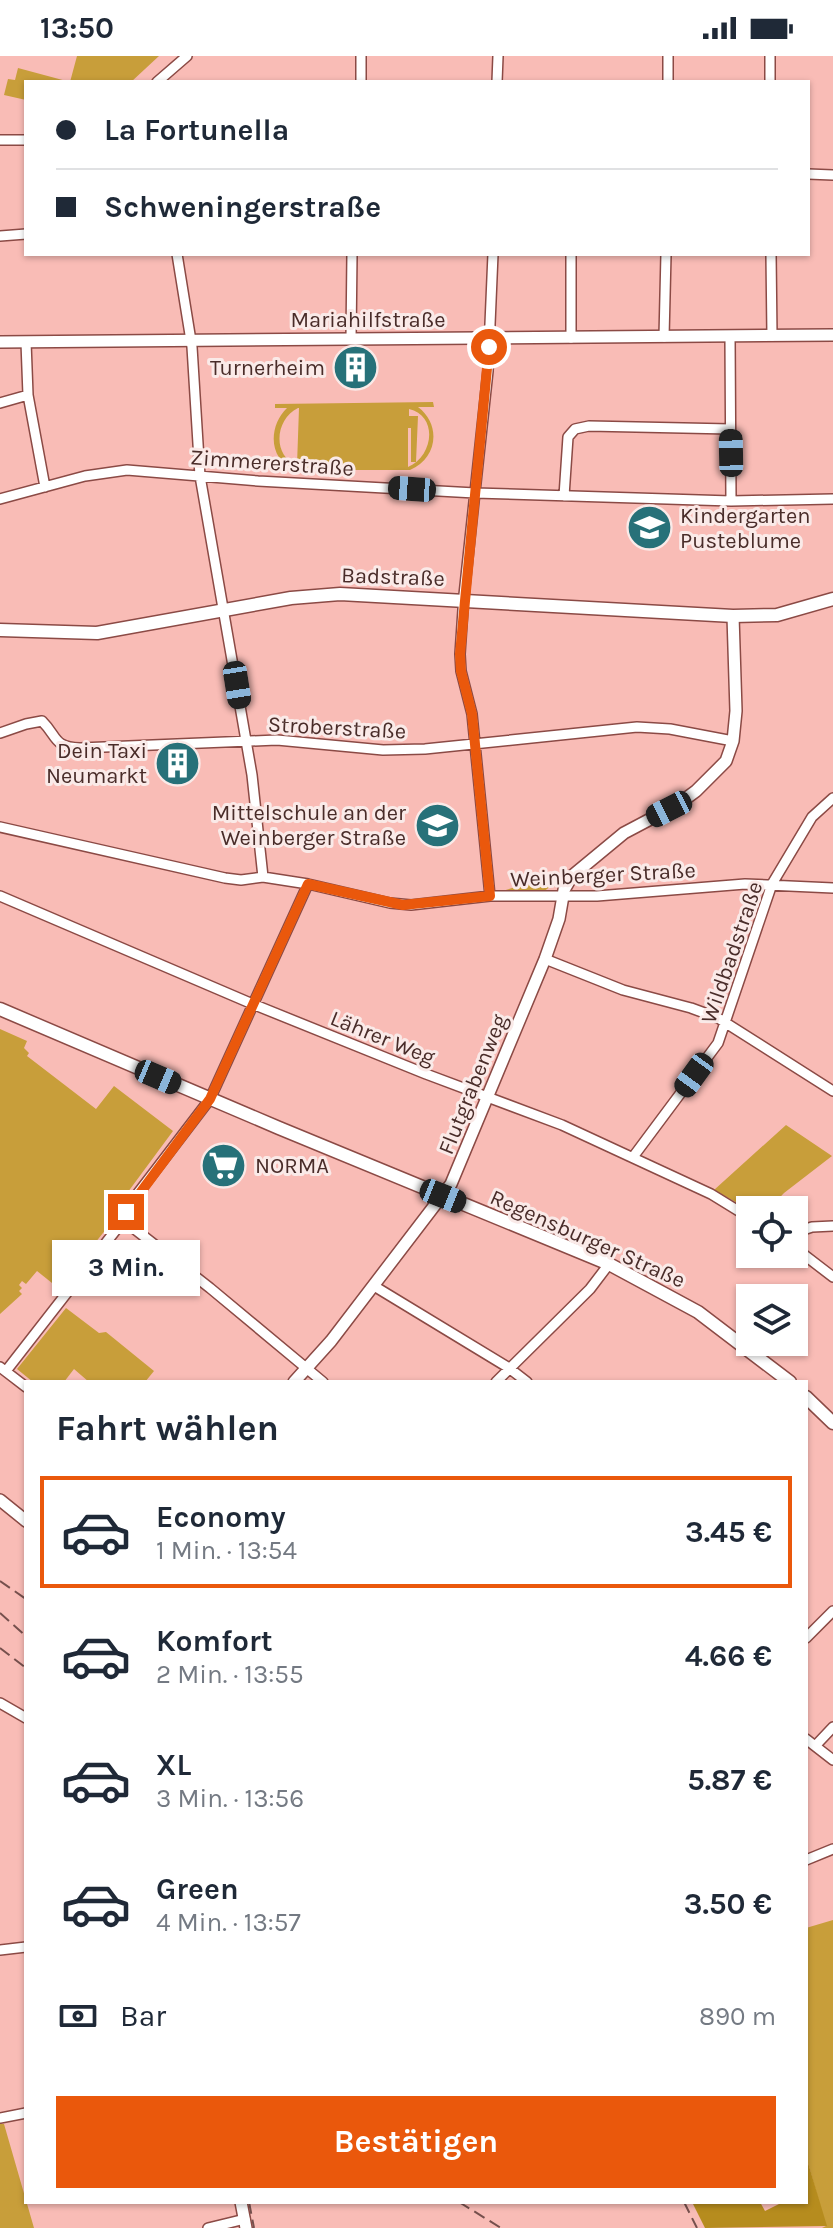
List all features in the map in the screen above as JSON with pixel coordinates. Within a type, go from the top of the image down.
[{"type":"main road","name":"Badstraße","points":[[0,630],[97,633],[323,594],[464,599],[733,616],[777,615],[833,599]]},
{"type":"main road","name":"Regensburger Straße","points":[[0,1009],[609,1264],[698,1312],[788,1380]]},
{"type":"main road","points":[[808,1403],[833,1423]]},
{"type":"street","points":[[159,80],[187,56]]},
{"type":"street","points":[[361,56],[361,80]]},
{"type":"street","points":[[497,80],[498,56]]},
{"type":"street","points":[[668,56],[668,80]]},
{"type":"street","points":[[770,56],[770,80]]},
{"type":"street","points":[[0,140],[24,140]]},
{"type":"street","points":[[810,174],[833,175]]},
{"type":"street","points":[[0,236],[24,234]]},
{"type":"street","points":[[177,256],[191,341],[200,476],[257,809],[263,877]]},
{"type":"street","points":[[351,339],[352,256]]},
{"type":"street","points":[[490,896],[472,714],[461,671],[464,599],[490,339],[493,256]]},
{"type":"street","points":[[571,256],[571,338]]},
{"type":"street","points":[[664,337],[666,256]]},
{"type":"street","points":[[771,256],[772,336]]},
{"type":"street","name":"Mariahilfstraße","points":[[0,342],[833,335]]},
{"type":"street","points":[[730,337],[731,501]]},
{"type":"street","points":[[26,342],[28,395],[45,487]]},
{"type":"street","points":[[0,403],[28,395]]},
{"type":"street","points":[[564,496],[568,437],[575,429],[589,426],[730,429]]},
{"type":"street","name":"Zimmererstraße","points":[[0,499],[85,476],[127,470],[475,493],[731,501],[833,499]]},
{"type":"street","points":[[563,896],[572,876],[613,840],[696,791],[726,761],[733,741],[736,703],[733,616]]},
{"type":"street","name":"Stroberstraße","points":[[0,733],[42,721],[59,744],[66,748],[277,740],[383,750],[637,727],[670,729],[733,741]]},
{"type":"street","name":"Wildbadstraße","points":[[633,1157],[718,1043],[772,884],[812,817],[833,798]]},
{"type":"street","name":"Weinberger Straße","points":[[0,827],[233,880],[263,877],[403,905],[490,896],[597,896],[772,884],[833,888]]},
{"type":"street","points":[[24,1385],[3,1369],[123,1220],[132,1201],[210,1099],[308,884]]},
{"type":"street","name":"Lährer Weg","points":[[0,896],[255,1005],[489,1096],[633,1157],[736,1209]]},
{"type":"street","name":"Flutgrabenweg","points":[[296,1380],[374,1286],[443,1196],[459,1169],[545,959],[559,919],[563,896]]},
{"type":"street","points":[[545,959],[608,985],[691,1008],[726,1023],[833,1091]]},
{"type":"street","points":[[123,1220],[320,1380]]},
{"type":"street","points":[[808,1228],[833,1226]]},
{"type":"street","points":[[808,1258],[833,1277]]},
{"type":"street","points":[[498,1380],[590,1289],[609,1264]]},
{"type":"street","points":[[374,1286],[524,1380]]},
{"type":"street","points":[[0,1500],[24,1519]]},
{"type":"street","points":[[808,1636],[833,1611]]},
{"type":"street","points":[[0,1703],[24,1717]]},
{"type":"street","points":[[816,1745],[833,1727]]},
{"type":"street","points":[[808,1740],[833,1760]]},
{"type":"street","points":[[808,1859],[833,1849]]},
{"type":"street","points":[[0,1950],[24,1947]]},
{"type":"street","points":[[0,2118],[24,2113]]},
{"type":"street","points":[[208,2228],[246,2224],[241,2204]]},
{"type":"shaded area","points":[[77,56],[159,56],[133,80],[71,80]]},
{"type":"shaded area","points":[[18,68],[63,80],[24,80],[24,100],[4,95],[8,79],[15,80]]},
{"type":"shaded area","points":[[433,402],[434,407],[418,407],[431,423],[431,450],[419,465],[410,470],[296,470],[280,459],[276,451],[276,424],[287,408],[275,408],[275,404]],"holes":[[[299,408],[297,465],[283,454],[280,437],[285,420]],[[409,409],[425,420],[429,437],[423,455],[416,462],[418,416],[409,416]],[[408,428],[411,428],[411,462],[416,462],[408,467]]]},
{"type":"shaded area","points":[[561,873],[563,877],[543,892],[499,892]]},
{"type":"shaded area","points":[[0,1029],[27,1041],[24,1048],[29,1053],[27,1056],[96,1109],[114,1086],[173,1131],[108,1219],[111,1223],[63,1283],[57,1287],[37,1271],[26,1284],[22,1281],[19,1291],[22,1294],[0,1314]]},
{"type":"shaded area","points":[[786,1125],[832,1156],[781,1196],[736,1196],[736,1202],[714,1190]]},
{"type":"shaded area","points":[[66,1308],[99,1333],[106,1332],[154,1371],[147,1380],[87,1380],[74,1369],[66,1380],[31,1380],[17,1369]]},
{"type":"shaded area","points":[[833,1920],[833,2228],[822,2228],[826,2226],[808,2163],[808,1927]]},
{"type":"shaded area","points":[[0,2124],[4,2124],[24,2193],[24,2204],[27,2204],[34,2228],[0,2228]]},
{"type":"shaded area","points":[[808,2163],[827,2226],[705,2228],[693,2204],[761,2204],[765,2211],[779,2204],[808,2204]]},
{"type":"railway","points":[[0,1581],[24,1598]]},
{"type":"railway","points":[[0,1613],[24,1634]]},
{"type":"railway","points":[[0,1648],[24,1666]]},
{"type":"railway","points":[[249,2204],[254,2228]]},
{"type":"railway","points":[[462,2204],[501,2228]]},
{"type":"railway","points":[[685,2204],[697,2228]]},
{"type":"place","name":"Turnerheim","points":[[356,367]]},
{"type":"place","name":"Kindergarten Pusteblume","points":[[649,528]]},
{"type":"place","name":"Dein Taxi Neumarkt","points":[[178,763]]},
{"type":"place","name":"Mittelschule an der Weinberger Straße","points":[[437,825]]},
{"type":"place","name":"NORMA","points":[[224,1165]]},
{"type":"route","points":[[126,1212],[219,1083],[308,884],[403,905],[490,896],[472,714],[460,654],[489,347]]}]
